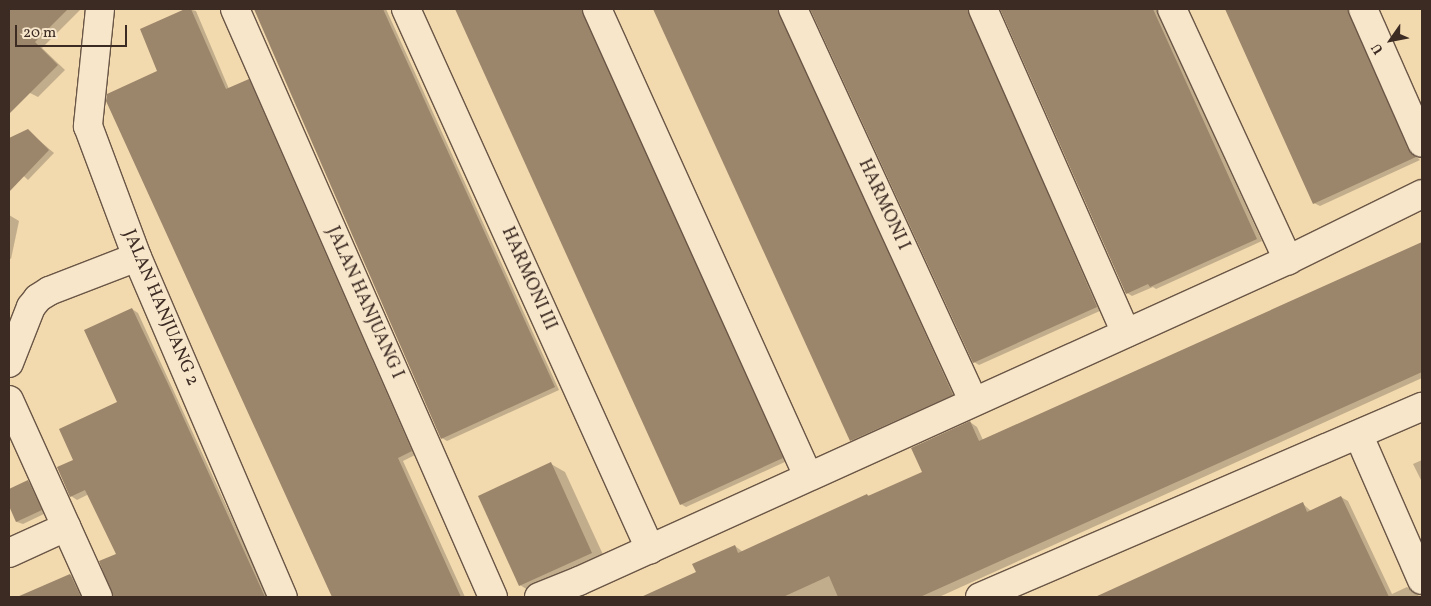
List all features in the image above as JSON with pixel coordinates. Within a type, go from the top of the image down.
[{"type":"street","name":"JALAN HANJUANG 2","points":[[100,9],[88,126],[137,257],[283,597]]},
{"type":"street","name":"JALAN HANJUANG I","points":[[235,9],[493,597]]},
{"type":"street","name":"HARMONI III","points":[[406,9],[650,549]]},
{"type":"street","points":[[597,9],[808,476]]},
{"type":"street","name":"HARMONI I","points":[[793,9],[973,401]]},
{"type":"street","points":[[983,9],[1126,333]]},
{"type":"street","points":[[1172,9],[1288,260]]},
{"type":"street","points":[[1362,9],[1422,143]]},
{"type":"street","points":[[539,597],[575,590],[650,549],[973,401],[1288,260],[1422,194]]},
{"type":"street","points":[[9,363],[31,307],[38,298],[48,291],[137,257]]},
{"type":"street","points":[[9,400],[98,597]]},
{"type":"street","points":[[980,597],[1359,436],[1422,407]]},
{"type":"street","points":[[1359,436],[1422,580]]},
{"type":"street","points":[[9,553],[66,527]]},
{"type":"building","points":[[9,9],[68,9],[35,42],[58,65],[9,114]]},
{"type":"building","points":[[185,9],[191,9],[226,89],[249,79],[412,451],[398,458],[461,597],[332,597],[106,101],[107,94],[157,71],[140,29]]},
{"type":"building","points":[[254,9],[383,9],[555,387],[441,439]]},
{"type":"building","points":[[455,9],[582,9],[783,458],[680,505]]},
{"type":"building","points":[[653,9],[778,9],[953,395],[850,441]]},
{"type":"building","points":[[810,9],[968,9],[1097,307],[973,363]]},
{"type":"building","points":[[1000,9],[1153,9],[1257,239],[1150,287],[1148,284],[1126,294]]},
{"type":"building","points":[[1225,9],[1348,9],[1408,149],[1416,157],[1313,204]]},
{"type":"building","points":[[28,129],[49,150],[9,192],[9,138]]},
{"type":"building","points":[[1422,242],[1422,372],[920,597],[838,597],[829,576],[783,597],[641,597],[696,572],[692,564],[735,545],[738,553],[867,494],[868,496],[922,472],[911,448],[970,421],[979,441]]},
{"type":"building","points":[[132,308],[265,597],[113,597],[99,561],[116,554],[85,490],[70,497],[57,467],[73,460],[59,429],[117,402],[84,330]]},
{"type":"building","points":[[551,462],[592,553],[519,586],[478,496]]},
{"type":"building","points":[[28,480],[42,510],[16,522],[9,506],[9,489]]},
{"type":"building","points":[[1341,496],[1389,597],[1095,597],[1303,502],[1307,512]]},
{"type":"building","points":[[70,574],[81,597],[17,597]]}]
